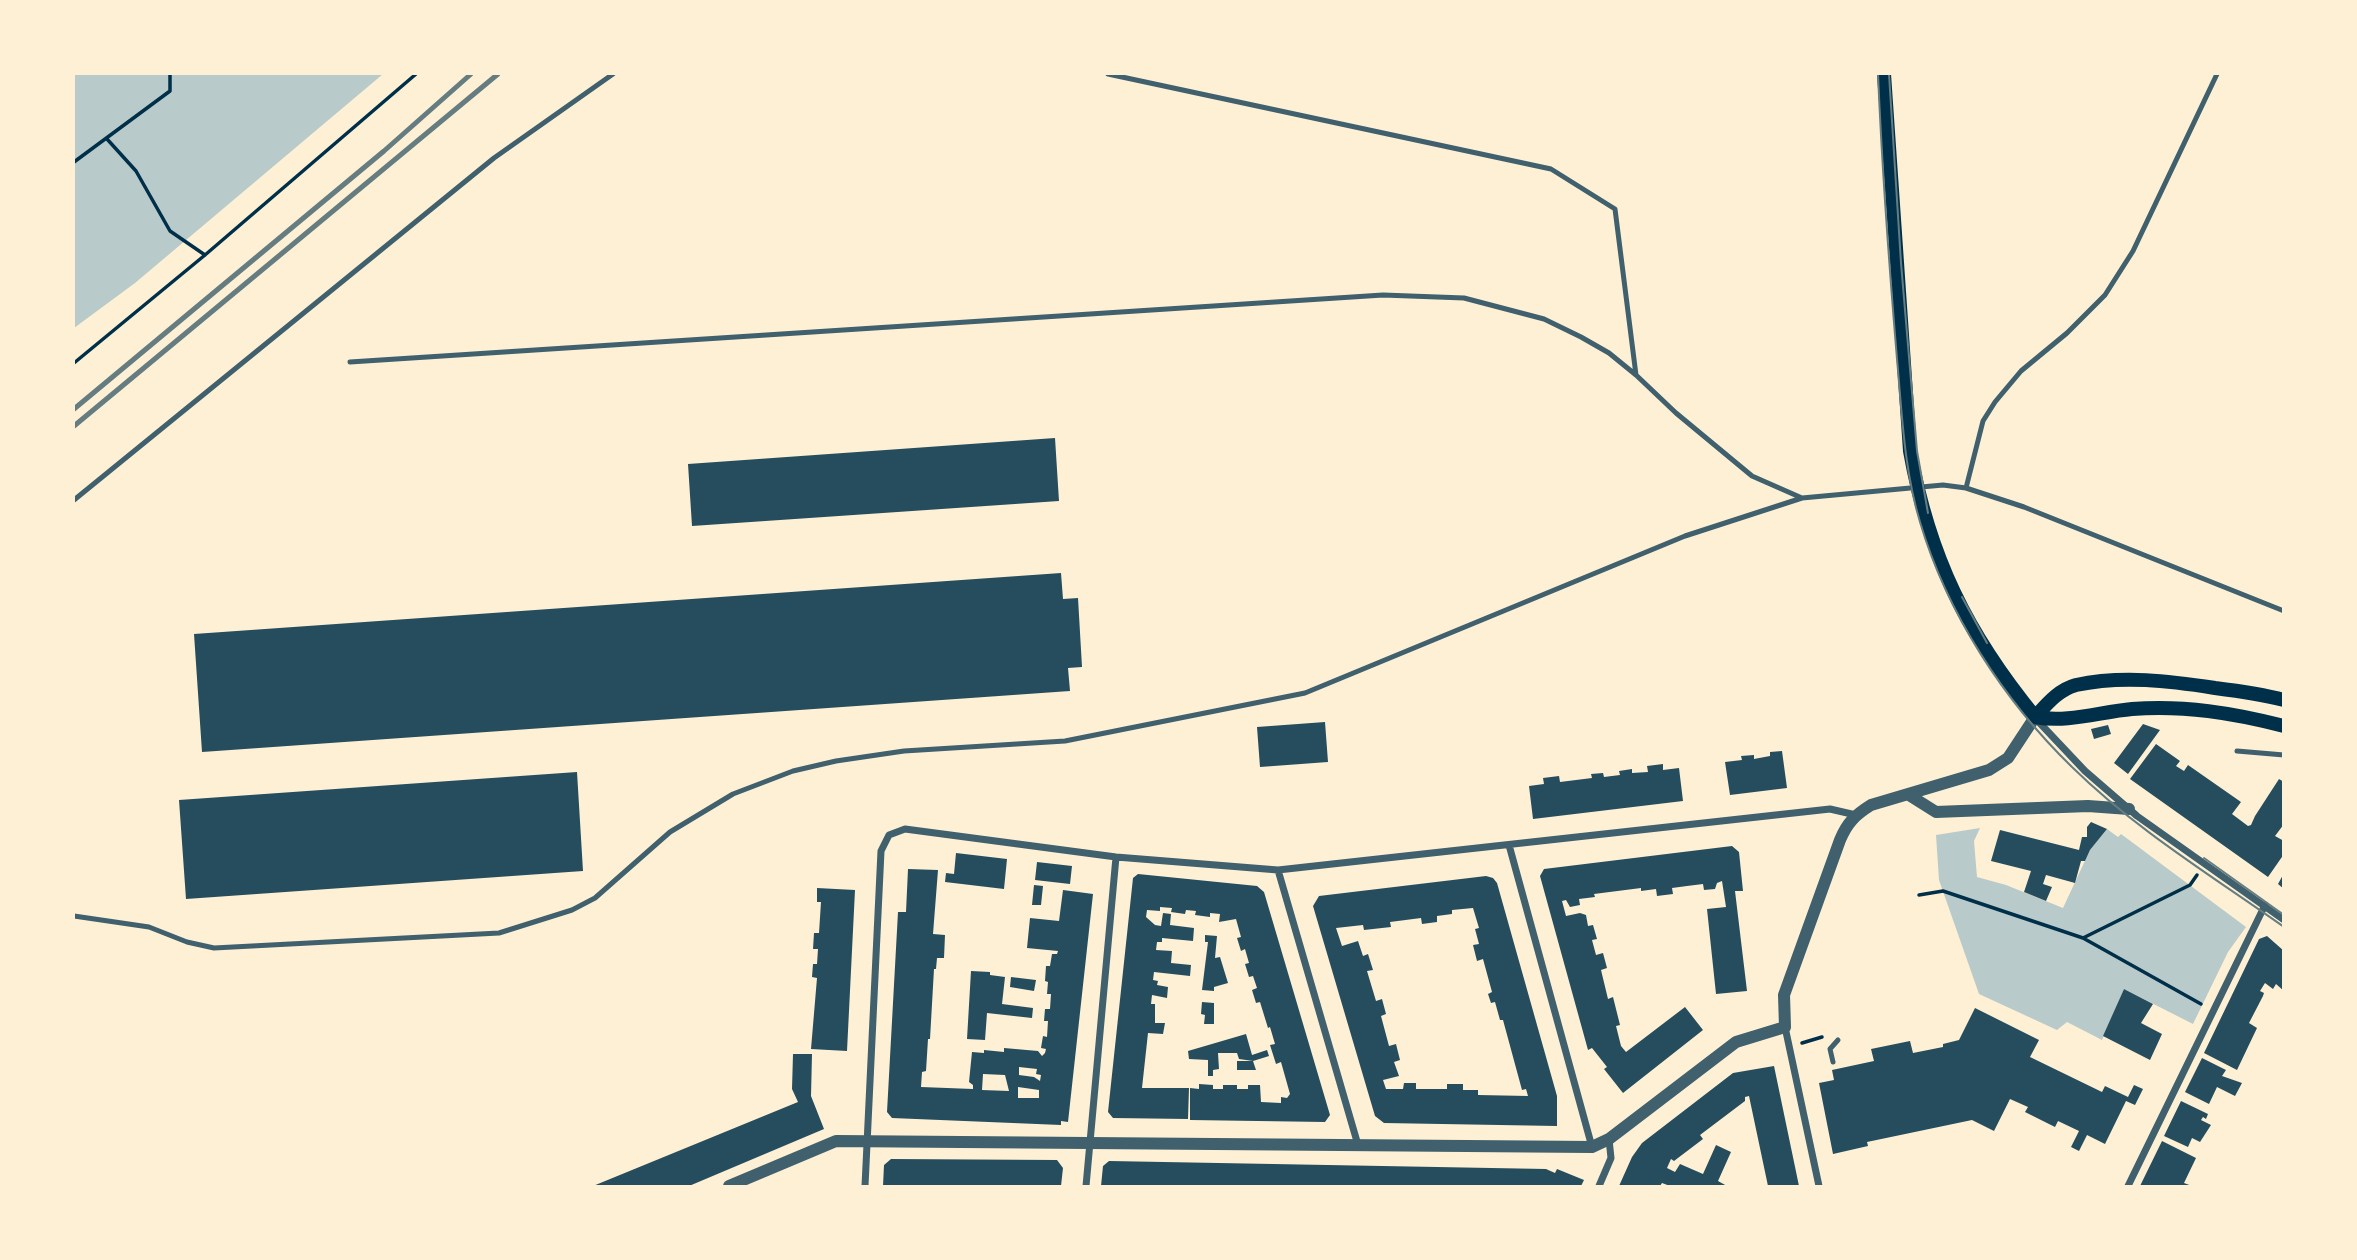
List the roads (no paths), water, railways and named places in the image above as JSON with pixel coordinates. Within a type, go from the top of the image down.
[{"type":"main road","points":[[1884,74],[1909,439],[1919,498],[1940,564],[1971,625],[2011,688],[2035,717],[2052,720],[2131,709],[2206,709],[2284,726]]},
{"type":"main road","points":[[2035,717],[2052,697],[2075,685],[2129,680],[2177,681],[2257,692],[2284,700]]},
{"type":"street","points":[[1819,1186],[1785,1027],[1784,995],[1846,826],[1871,805],[1989,770],[2008,758],[2035,717],[2085,771],[2129,809],[2284,920]]},
{"type":"street","points":[[1909,795],[1936,812],[2088,806],[2129,809]]},
{"type":"street","points":[[865,1186],[881,851],[889,835],[905,829],[1116,857],[1278,870],[1829,809],[1856,815]]},
{"type":"street","points":[[1509,845],[1592,1147]]},
{"type":"street","points":[[1086,1186],[1116,857]]},
{"type":"street","points":[[1278,870],[1358,1146]]},
{"type":"street","points":[[2128,1186],[2264,905]]},
{"type":"street","points":[[729,1186],[836,1141],[1592,1147],[1609,1139],[1736,1042],[1785,1027]]},
{"type":"street","points":[[1599,1186],[1611,1158],[1609,1139]]},
{"type":"lane","points":[[74,500],[494,158],[613,74]]},
{"type":"lane","points":[[1108,74],[1551,169],[1615,209],[1636,375]]},
{"type":"lane","points":[[1966,488],[1983,421],[2021,371],[2105,295],[2133,251],[2217,74]]},
{"type":"lane","points":[[351,362],[1383,295],[1464,298],[1544,319],[1609,353],[1752,476],[1802,498]]},
{"type":"lane","points":[[74,916],[149,927],[187,942],[214,948],[499,933],[572,910],[595,898],[670,832],[733,794],[793,771],[836,761],[904,751],[1065,741],[1305,693],[1685,536],[1802,498],[1954,486],[1966,488],[2024,507],[2284,611]]},
{"type":"lane","points":[[2237,751],[2284,755]]},
{"type":"lane","points":[[1833,1062],[1830,1049],[1839,1041]]},
{"type":"tram line","points":[[1878,74],[1889,252],[1907,462],[1920,522],[1946,589],[1962,622],[2001,684],[2023,714],[2072,767],[2096,790],[2148,831],[2284,927]]},
{"type":"tram line","points":[[1889,74],[1917,451],[1928,513]]},
{"type":"tram line","points":[[1962,597],[1987,643]]},
{"type":"tram line","points":[[2204,858],[2284,915]]},
{"type":"railway","points":[[74,409],[384,151],[471,74]]},
{"type":"railway","points":[[74,426],[498,74]]}]
